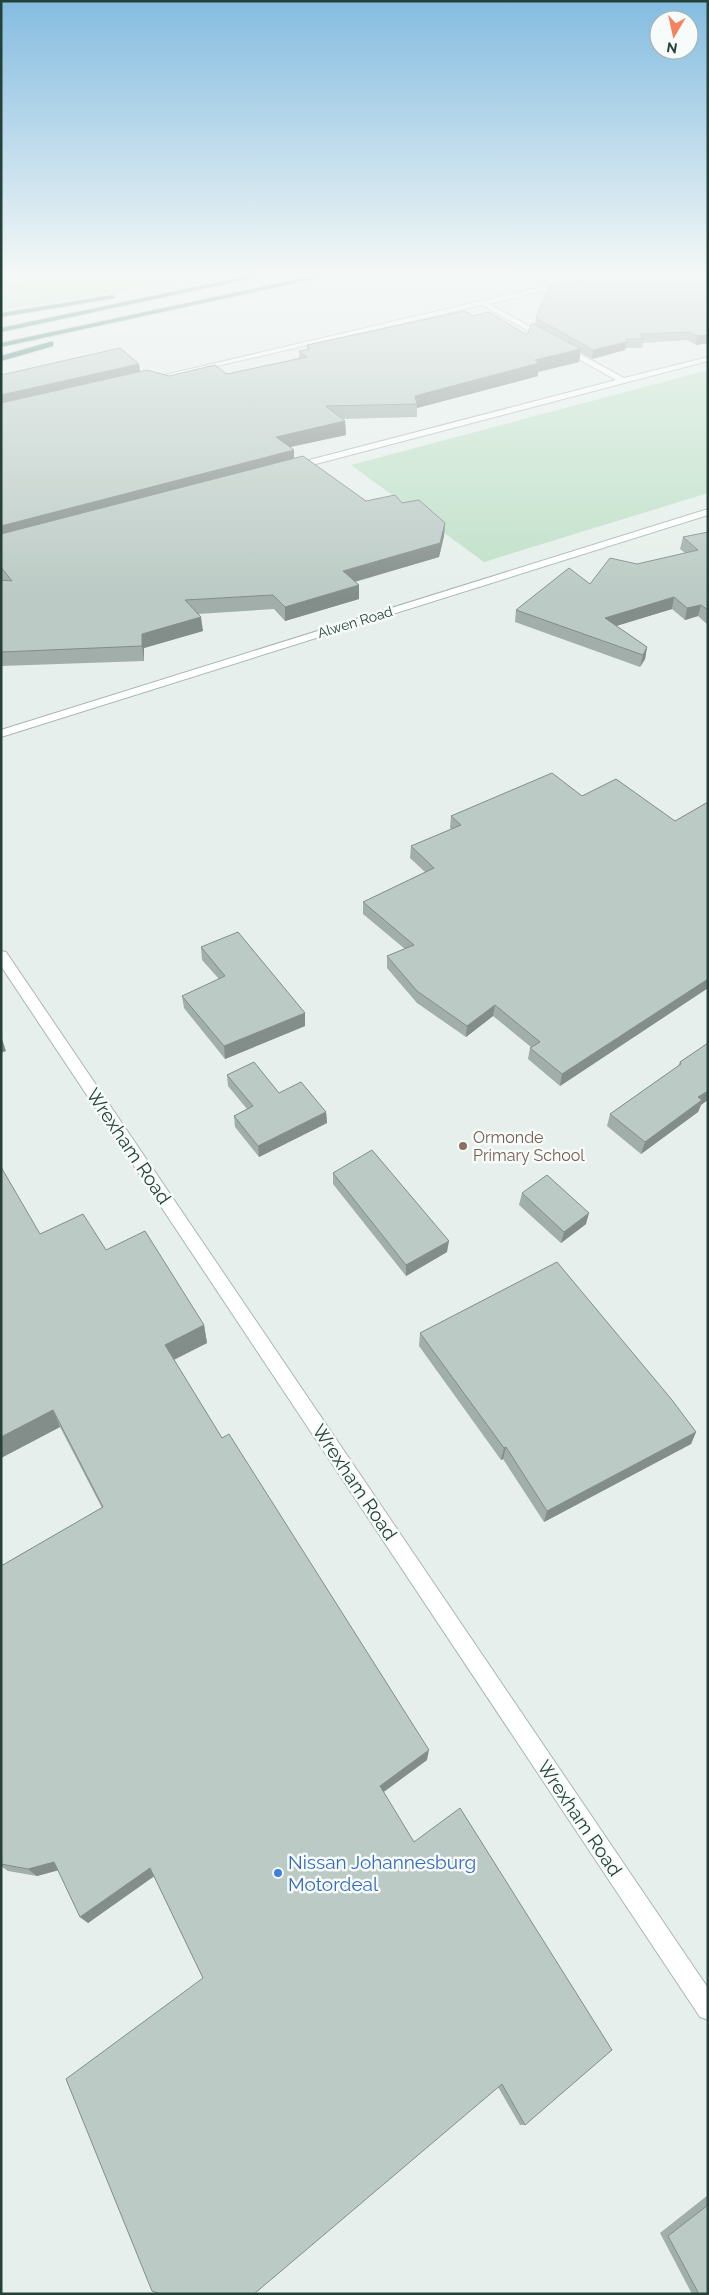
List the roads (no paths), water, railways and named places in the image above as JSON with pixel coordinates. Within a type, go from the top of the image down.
[{"type":"street","points":[[281,471],[615,382]]},
{"type":"street","name":"Alwen Road","points":[[2,734],[708,512]]},
{"type":"street","name":"Wrexham Road","points":[[1,955],[708,2009]]},
{"type":"place","name":"Ormonde Primary School","points":[[463,1146]]},
{"type":"place","name":"Nissan Johannesburg Motordeal","points":[[278,1873]]}]
